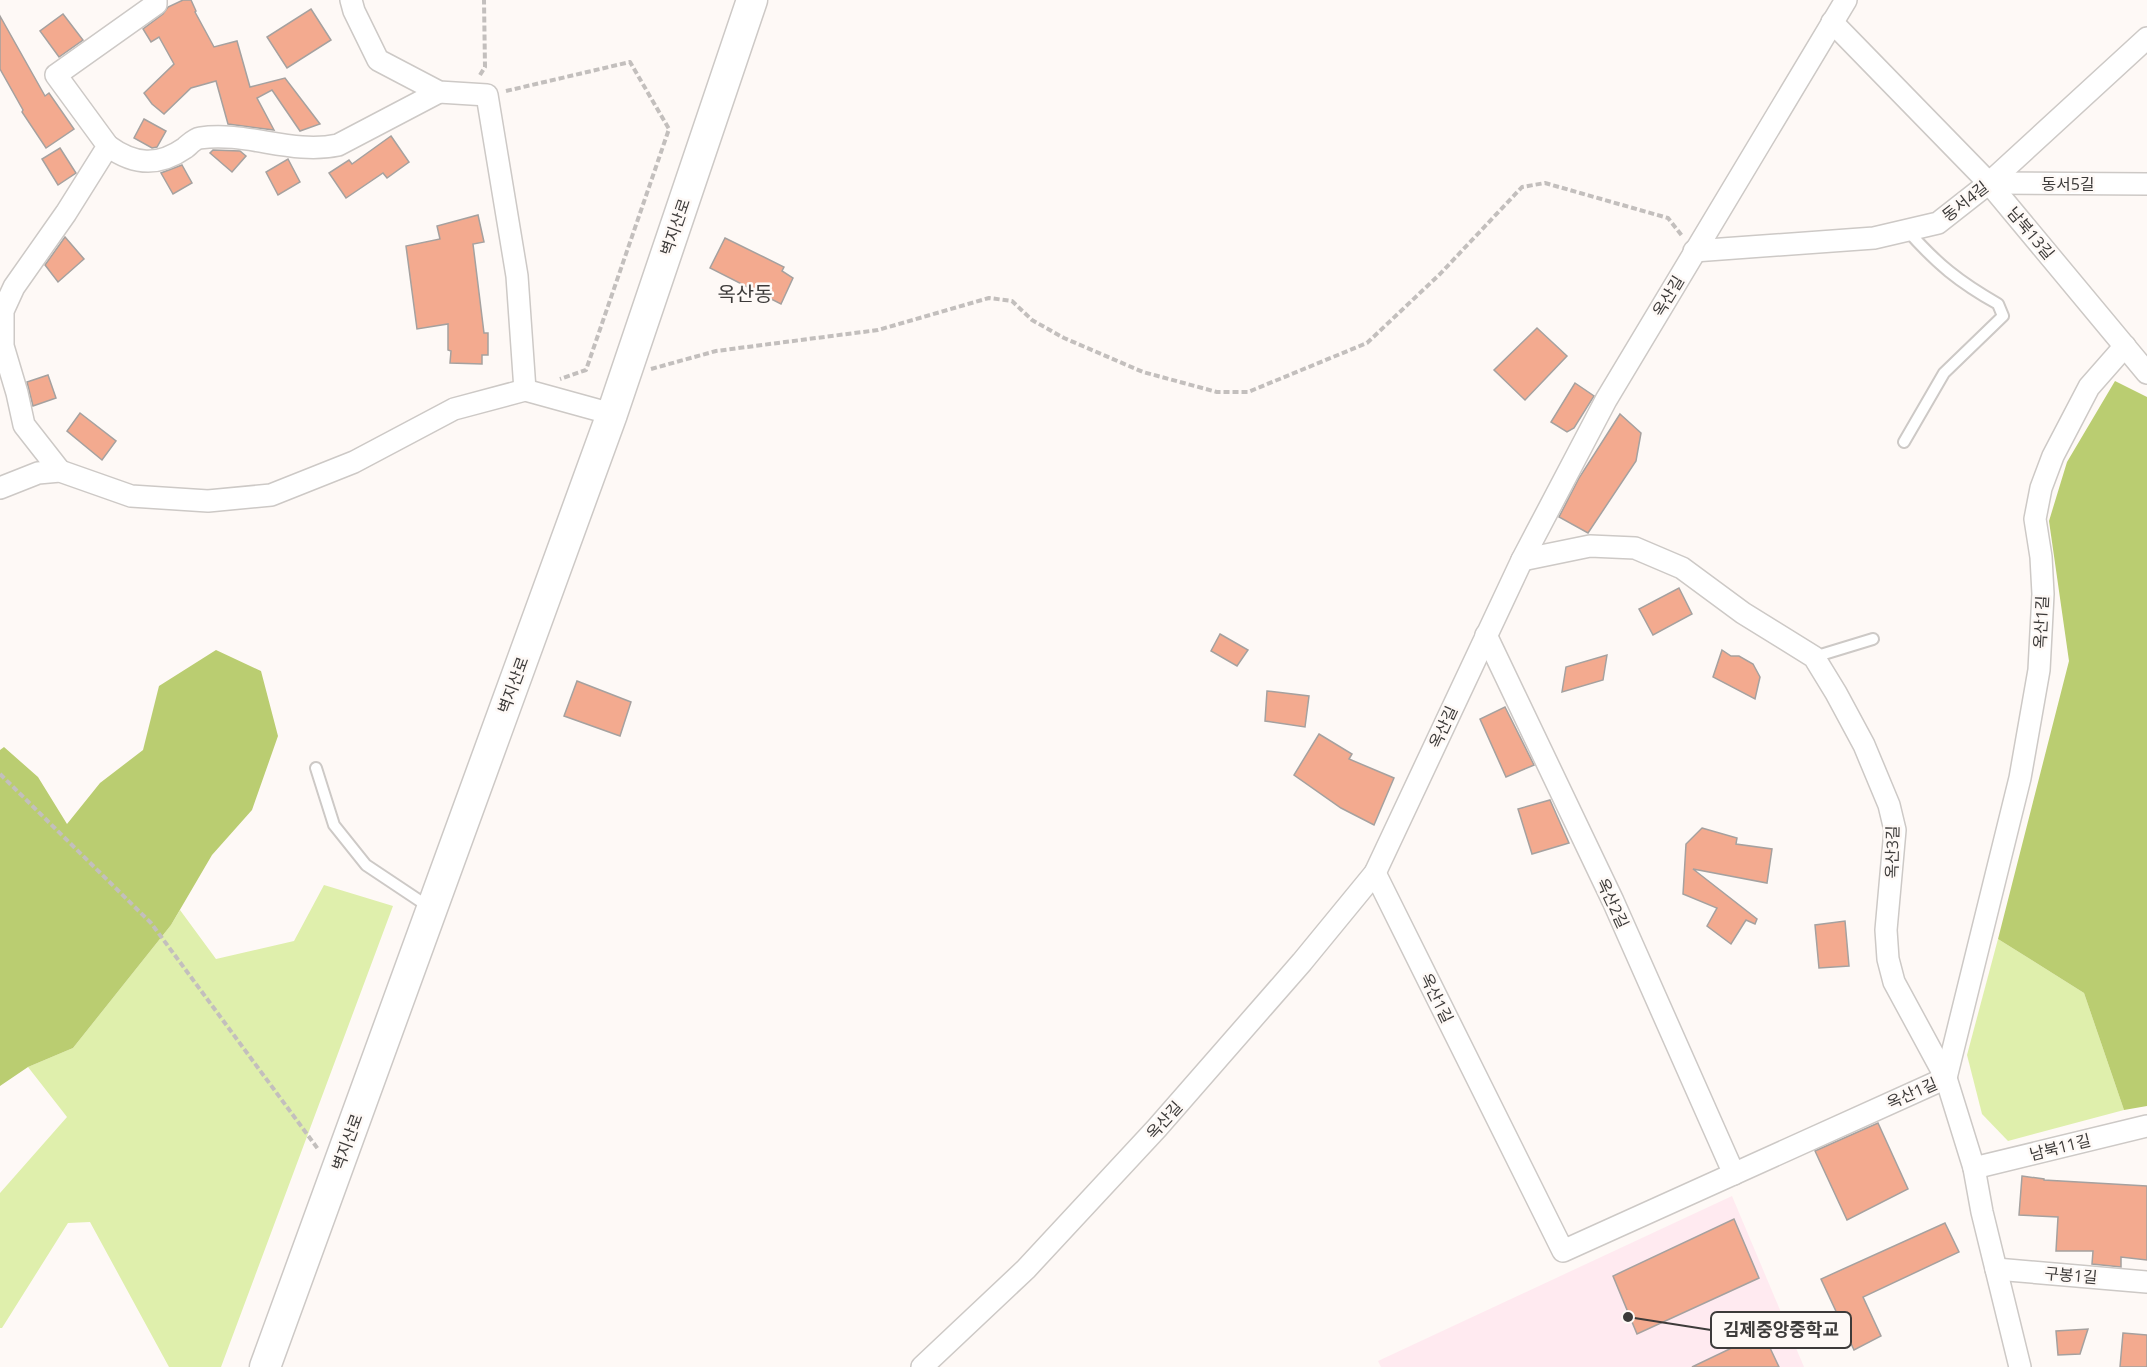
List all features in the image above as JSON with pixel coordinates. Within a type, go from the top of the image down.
[{"type":"street","points":[[156,0],[156,4],[56,75],[108,146],[122,157],[146,163],[161,160],[183,149],[197,138],[226,137],[290,147],[324,148],[338,145],[439,92]]},
{"type":"street","points":[[351,0],[378,60],[439,92],[478,95],[517,276],[525,390]]},
{"type":"street","name":"벽지산로","points":[[265,1367],[612,414],[752,0]]},
{"type":"street","name":"옥산길","points":[[922,1367],[1026,1269],[1157,1128],[1302,962],[1375,873],[1522,560],[1606,400],[1846,0]]},
{"type":"street","name":"남북13길","points":[[1832,22],[1989,183],[2147,373]]},
{"type":"street","name":"동서4길","points":[[1695,252],[1874,238],[1938,223],[1989,183],[2147,38]]},
{"type":"street","points":[[60,471],[24,425],[1,347],[3,311],[14,287],[66,213],[108,146]]},
{"type":"street","name":"동서5길","points":[[1989,183],[2147,184]]},
{"type":"street","name":"옥산1길","points":[[1375,873],[1563,1251],[1946,1078],[2020,778],[2039,670],[2043,594],[2041,557],[2035,519],[2041,488],[2053,456],[2089,387],[2125,346]]},
{"type":"street","points":[[0,488],[38,474],[60,471],[130,496],[208,501],[271,495],[354,462],[454,409],[525,390],[612,414]]},
{"type":"street","name":"옥산3길","points":[[1522,560],[1590,546],[1635,548],[1682,568],[1743,613],[1814,657],[1864,745],[1889,805],[1895,830],[1886,930],[1888,959],[1894,982],[1946,1078],[1974,1168],[1982,1212],[2020,1367]]},
{"type":"street","name":"옥산2길","points":[[1486,634],[1613,901],[1734,1174]]},
{"type":"street","name":"남북11길","points":[[1974,1168],[2147,1126]]},
{"type":"street","name":"구봉1길","points":[[1996,1269],[2147,1282]]},
{"type":"lane","points":[[1904,442],[1944,373],[2003,316],[1998,304],[1969,288],[1934,260],[1907,230]]},
{"type":"lane","points":[[1814,657],[1873,639]]},
{"type":"lane","points":[[316,768],[334,825],[366,865],[432,909]]},
{"type":"path","points":[[484,0],[485,67],[478,95],[630,62],[669,129],[586,370],[525,390]]},
{"type":"path","points":[[624,377],[716,351],[878,330],[989,298],[1012,301],[1032,320],[1064,338],[1143,372],[1217,392],[1248,392],[1367,343],[1440,274],[1522,187],[1545,183],[1668,218],[1695,252]]},
{"type":"path","points":[[0,774],[151,923],[335,1174]]},
{"type":"shaded area","points":[[1732,1196],[1804,1367],[1381,1367],[1378,1361]]},
{"type":"green space","points":[[2115,381],[2147,397],[2147,1106],[2124,1110],[2084,993],[1998,939],[2069,661],[2049,521],[2067,462]]},
{"type":"green space","points":[[216,650],[261,671],[278,736],[252,810],[212,855],[171,925],[73,1048],[28,1067],[0,1086],[0,750],[4,747],[38,777],[67,824],[100,783],[143,750],[159,686]]},
{"type":"green space","points":[[324,885],[393,906],[221,1367],[169,1367],[90,1222],[68,1223],[0,1328],[0,1193],[67,1117],[28,1067],[73,1048],[171,925],[180,910],[216,959],[294,941]]},
{"type":"green space","points":[[1998,939],[2084,993],[2124,1110],[2008,1141],[1982,1114],[1967,1055]]},
{"type":"building","points":[[183,0],[191,0],[214,47],[237,41],[250,87],[285,78],[320,124],[300,131],[272,90],[257,98],[274,130],[228,124],[216,81],[191,88],[164,114],[152,104],[144,93],[174,64],[159,37],[151,42],[143,29],[163,14],[168,7]]},
{"type":"building","points":[[311,9],[331,40],[287,68],[267,37]]},
{"type":"building","points":[[63,14],[83,40],[59,57],[40,31]]},
{"type":"building","points":[[0,16],[45,96],[49,93],[74,129],[46,148],[22,112],[23,110],[0,69]]},
{"type":"building","points":[[144,119],[166,131],[157,147],[152,148],[134,138]]},
{"type":"building","points":[[391,136],[409,162],[387,178],[383,173],[346,198],[329,173],[349,160],[352,164]]},
{"type":"building","points":[[60,148],[76,173],[58,185],[42,159]]},
{"type":"building","points":[[213,150],[240,151],[246,156],[232,172],[210,153]]},
{"type":"building","points":[[288,159],[300,182],[278,195],[266,172]]},
{"type":"building","points":[[182,165],[192,183],[173,194],[161,173]]},
{"type":"building","points":[[478,215],[484,242],[473,244],[484,333],[488,333],[488,355],[482,355],[482,364],[450,363],[448,324],[417,329],[406,246],[440,239],[437,226]]},
{"type":"building","points":[[65,237],[84,259],[58,282],[45,265]]},
{"type":"building","points":[[725,238],[784,267],[782,271],[793,278],[781,304],[710,268]]},
{"type":"building","points":[[1537,328],[1567,356],[1525,400],[1494,370]]},
{"type":"building","points":[[48,375],[56,398],[33,406],[27,382]]},
{"type":"building","points":[[1575,383],[1594,396],[1574,428],[1567,432],[1551,422]]},
{"type":"building","points":[[80,413],[116,441],[102,460],[67,431]]},
{"type":"building","points":[[1620,414],[1641,433],[1636,461],[1588,533],[1559,517],[1579,478]]},
{"type":"building","points":[[1679,588],[1692,614],[1653,635],[1639,609]]},
{"type":"building","points":[[1220,634],[1248,650],[1237,666],[1211,651]]},
{"type":"building","points":[[1722,650],[1753,664],[1760,677],[1755,699],[1713,677]]},
{"type":"building","points":[[1607,655],[1603,680],[1562,692],[1566,667]]},
{"type":"building","points":[[577,681],[631,702],[620,736],[564,716]]},
{"type":"building","points":[[1267,691],[1309,696],[1305,727],[1265,721]]},
{"type":"building","points":[[1505,707],[1534,765],[1506,777],[1480,719]]},
{"type":"building","points":[[1319,734],[1352,754],[1349,759],[1394,778],[1374,825],[1341,808],[1294,775]]},
{"type":"building","points":[[1550,800],[1569,843],[1532,854],[1518,809]]},
{"type":"building","points":[[1702,828],[1737,838],[1736,844],[1772,849],[1767,883],[1693,869],[1757,919],[1755,924],[1746,920],[1731,944],[1707,926],[1717,908],[1683,894],[1686,844]]},
{"type":"building","points":[[1845,921],[1849,966],[1819,968],[1815,925]]},
{"type":"building","points":[[1878,1123],[1908,1189],[1847,1220],[1815,1151]]},
{"type":"building","points":[[2022,1176],[2044,1180],[2147,1186],[2147,1260],[2121,1257],[2121,1267],[2092,1264],[2093,1251],[2056,1251],[2058,1217],[2019,1215]]},
{"type":"building","points":[[1734,1219],[1759,1278],[1637,1334],[1613,1276]]},
{"type":"building","points":[[1945,1223],[1959,1252],[1863,1297],[1881,1336],[1854,1350],[1821,1279]]},
{"type":"building","points":[[2088,1329],[2080,1354],[2058,1355],[2056,1331]]},
{"type":"building","points":[[1763,1333],[1779,1367],[1692,1367]]},
{"type":"building","points":[[2123,1333],[2147,1335],[2147,1367],[2120,1367]]},
{"type":"place","name":"김제중앙중학교","points":[[1628,1317]]},
{"type":"district","name":"옥산동","points":[[745,294]]}]
